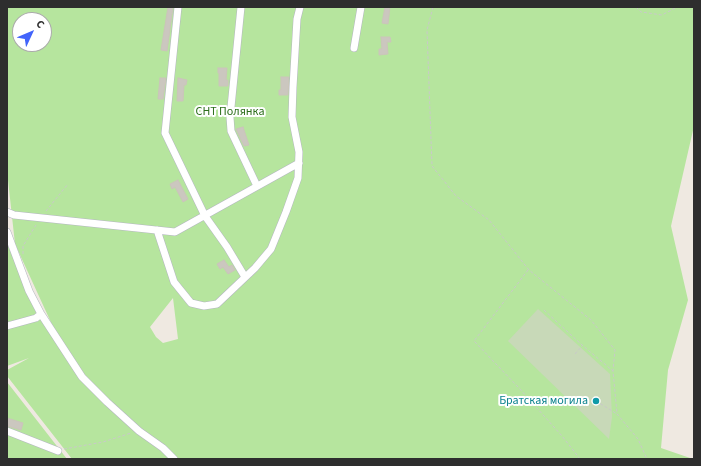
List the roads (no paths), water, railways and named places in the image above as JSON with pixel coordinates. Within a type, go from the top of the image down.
[{"type":"street","points":[[178,7],[165,133],[205,216],[227,247],[245,277]]},
{"type":"street","points":[[240,7],[230,117],[231,131],[256,186]]},
{"type":"street","points":[[157,230],[174,282],[191,303],[204,306],[217,304],[271,249],[298,178],[299,152],[292,117],[297,20],[300,7]]},
{"type":"street","points":[[354,48],[361,7]]},
{"type":"street","points":[[7,212],[14,215],[175,232],[299,163]]},
{"type":"street","points":[[7,232],[7,236],[28,291],[82,378],[139,431],[163,448],[174,459]]},
{"type":"street","points":[[7,326],[36,318],[41,314]]},
{"type":"street","points":[[7,431],[58,451]]},
{"type":"place","name":"Братская могила","points":[[596,401]]},
{"type":"park label","name":"СНТ Полянка","points":[[230,112]]}]
